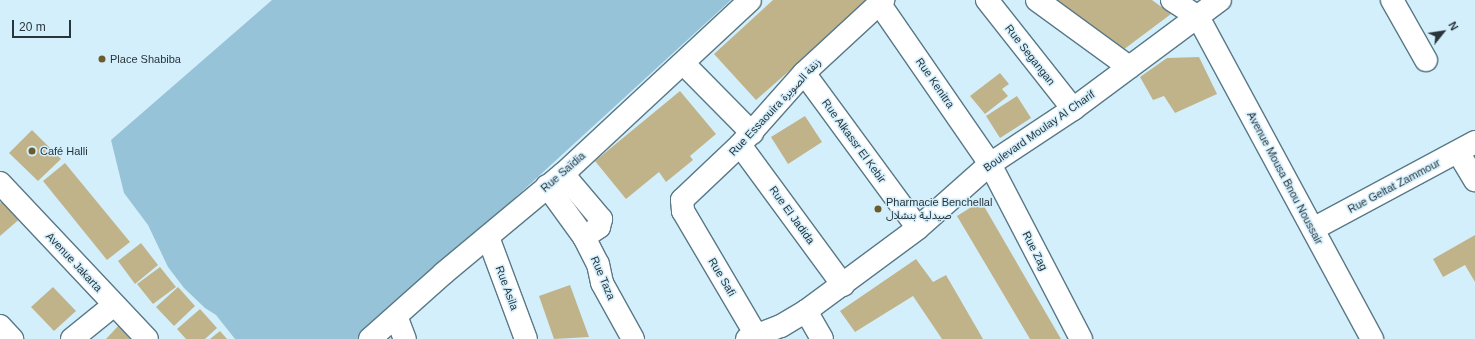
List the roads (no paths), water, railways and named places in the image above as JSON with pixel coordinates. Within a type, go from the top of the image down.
[{"type":"street","name":"Rue Saïdia","points":[[370,339],[555,180],[684,64],[750,0]]},
{"type":"street","name":"Rue Segangan","points":[[987,0],[1073,109]]},
{"type":"street","points":[[1037,0],[1129,67]]},
{"type":"street","points":[[1172,0],[1198,17]]},
{"type":"street","name":"Boulevard Moulay Al Charif","points":[[751,337],[781,326],[806,311],[843,285],[918,228],[990,164],[1073,109],[1220,0]]},
{"type":"street","points":[[1392,0],[1426,60]]},
{"type":"street","name":"Rue Essaouira زنقة الصويرة","points":[[687,219],[681,206],[682,200],[746,139],[804,73],[881,1]]},
{"type":"street","name":"Rue Kenitra","points":[[881,1],[990,164]]},
{"type":"street","name":"Avenue Mousa Bnou Noussair","points":[[1198,17],[1372,339]]},
{"type":"street","name":"Rue El Jadida","points":[[684,64],[746,139],[843,285]]},
{"type":"street","name":"Rue Alkassr El Kebir","points":[[804,73],[918,228]]},
{"type":"street","points":[[1466,147],[1475,180]]},
{"type":"street","name":"Rue Geltat Zammour","points":[[1313,229],[1466,147]]},
{"type":"street","name":"Rue Zag","points":[[990,164],[1081,339]]},
{"type":"street","name":"Rue Taza","points":[[555,180],[598,264],[602,283],[633,339]]},
{"type":"street","name":"Avenue Jakarta","points":[[1,184],[147,339]]},
{"type":"street","name":"Rue Safi","points":[[687,219],[751,337]]},
{"type":"street","name":"Rue Asila","points":[[488,237],[526,339]]},
{"type":"street","points":[[72,339],[114,305]]},
{"type":"street","points":[[806,311],[822,339]]},
{"type":"street","points":[[396,316],[405,339]]},
{"type":"street","points":[[0,326],[12,339]]},
{"type":"place","name":"Place Shabiba","points":[[102,59]]},
{"type":"place","name":"Café Halli","points":[[32,151]]},
{"type":"place","name":"Pharmacie Benchellal صيدلية بنشلال","points":[[878,209]]}]
